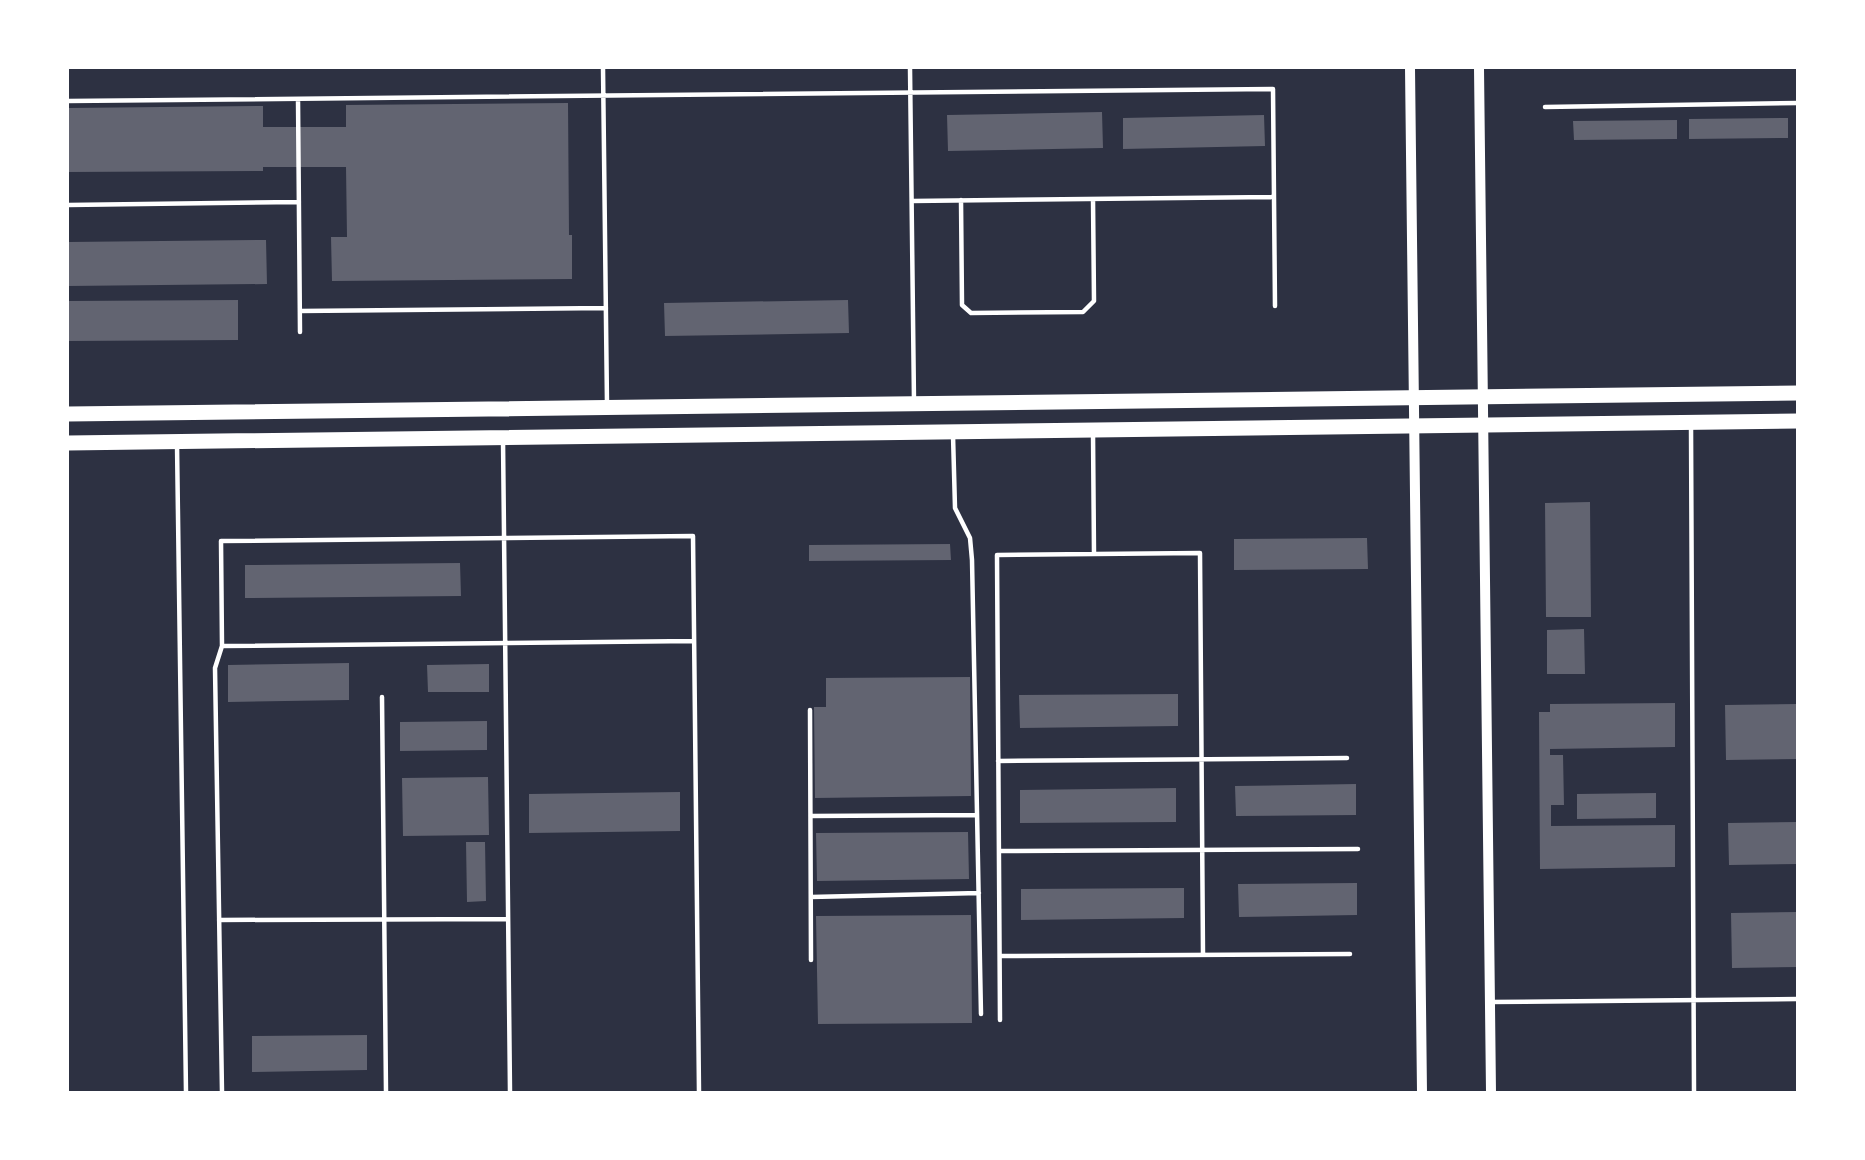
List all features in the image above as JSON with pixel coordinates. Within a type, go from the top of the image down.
[{"type":"main road","points":[[68,414],[1797,393]]},
{"type":"main road","points":[[68,443],[1797,422]]},
{"type":"street","points":[[1410,68],[1422,1092]]},
{"type":"street","points":[[1479,68],[1491,1092]]},
{"type":"lane","points":[[603,68],[607,408]]},
{"type":"lane","points":[[910,68],[914,404]]},
{"type":"lane","points":[[68,101],[1273,89],[1275,306]]},
{"type":"lane","points":[[298,99],[300,332]]},
{"type":"lane","points":[[1545,107],[1797,103]]},
{"type":"lane","points":[[912,201],[1274,197]]},
{"type":"lane","points":[[961,200],[962,304],[971,314],[1083,312],[1094,301],[1093,199]]},
{"type":"lane","points":[[68,205],[299,202]]},
{"type":"lane","points":[[300,311],[606,308]]},
{"type":"lane","points":[[1691,423],[1694,1092]]},
{"type":"lane","points":[[1093,430],[1094,554]]},
{"type":"lane","points":[[952,432],[955,508],[970,538],[972,560],[981,1014]]},
{"type":"lane","points":[[503,438],[510,1092]]},
{"type":"lane","points":[[177,442],[186,1092]]},
{"type":"lane","points":[[222,1092],[215,668],[222,646],[221,541],[693,536],[699,1092]]},
{"type":"lane","points":[[1000,1020],[997,555],[1200,554],[1203,955]]},
{"type":"lane","points":[[222,646],[694,641]]},
{"type":"lane","points":[[382,697],[386,1092]]},
{"type":"lane","points":[[810,710],[812,960]]},
{"type":"lane","points":[[998,760],[1347,758]]},
{"type":"lane","points":[[811,816],[977,815]]},
{"type":"lane","points":[[999,851],[1358,849]]},
{"type":"lane","points":[[811,897],[979,893]]},
{"type":"lane","points":[[219,920],[508,919]]},
{"type":"lane","points":[[999,956],[1350,954]]},
{"type":"lane","points":[[1490,1002],[1797,999]]},
{"type":"building","points":[[568,103],[569,235],[572,235],[572,279],[332,281],[331,237],[347,237],[346,167],[263,167],[263,171],[68,172],[68,108],[263,106],[263,127],[346,127],[346,105]]},
{"type":"building","points":[[1102,112],[1103,148],[948,151],[947,115]]},
{"type":"building","points":[[1264,115],[1265,146],[1123,149],[1123,118]]},
{"type":"building","points":[[1788,118],[1788,138],[1689,139],[1689,119]]},
{"type":"building","points":[[1677,120],[1677,139],[1574,140],[1573,121]]},
{"type":"building","points":[[266,240],[267,284],[68,286],[68,242]]},
{"type":"building","points":[[238,300],[238,340],[68,341],[68,301]]},
{"type":"building","points":[[848,300],[849,333],[665,336],[664,303]]},
{"type":"building","points":[[1590,502],[1591,617],[1546,617],[1545,503]]},
{"type":"building","points":[[1367,538],[1368,569],[1234,570],[1234,539]]},
{"type":"building","points":[[950,544],[951,560],[809,561],[809,545]]},
{"type":"building","points":[[460,563],[461,596],[245,598],[245,565]]},
{"type":"building","points":[[1584,629],[1585,674],[1547,674],[1547,630]]},
{"type":"building","points":[[349,663],[349,700],[228,702],[228,665]]},
{"type":"building","points":[[489,664],[489,692],[428,692],[427,665]]},
{"type":"building","points":[[970,677],[971,796],[815,798],[814,707],[826,707],[826,678]]},
{"type":"building","points":[[1178,694],[1178,726],[1020,728],[1019,695]]},
{"type":"building","points":[[1675,703],[1675,747],[1550,749],[1550,755],[1563,755],[1564,805],[1551,805],[1551,826],[1675,825],[1675,867],[1540,869],[1539,712],[1550,712],[1550,704]]},
{"type":"building","points":[[1798,704],[1798,759],[1726,760],[1725,705]]},
{"type":"building","points":[[487,721],[487,750],[400,751],[400,722]]},
{"type":"building","points":[[488,777],[489,835],[403,836],[402,778]]},
{"type":"building","points":[[1356,784],[1356,815],[1236,816],[1235,786]]},
{"type":"building","points":[[1176,788],[1176,822],[1020,823],[1020,790]]},
{"type":"building","points":[[680,792],[680,831],[529,833],[529,794]]},
{"type":"building","points":[[1656,793],[1656,818],[1577,819],[1577,794]]},
{"type":"building","points":[[1798,822],[1798,864],[1729,865],[1728,823]]},
{"type":"building","points":[[968,832],[969,879],[817,881],[816,833]]},
{"type":"building","points":[[466,842],[485,842],[486,901],[467,902]]},
{"type":"building","points":[[1357,883],[1357,915],[1239,917],[1238,884]]},
{"type":"building","points":[[1184,888],[1184,918],[1021,920],[1021,889]]},
{"type":"building","points":[[1798,912],[1798,967],[1732,968],[1731,913]]},
{"type":"building","points":[[971,915],[972,1023],[818,1024],[816,916]]},
{"type":"building","points":[[367,1035],[367,1070],[252,1072],[252,1036]]}]
